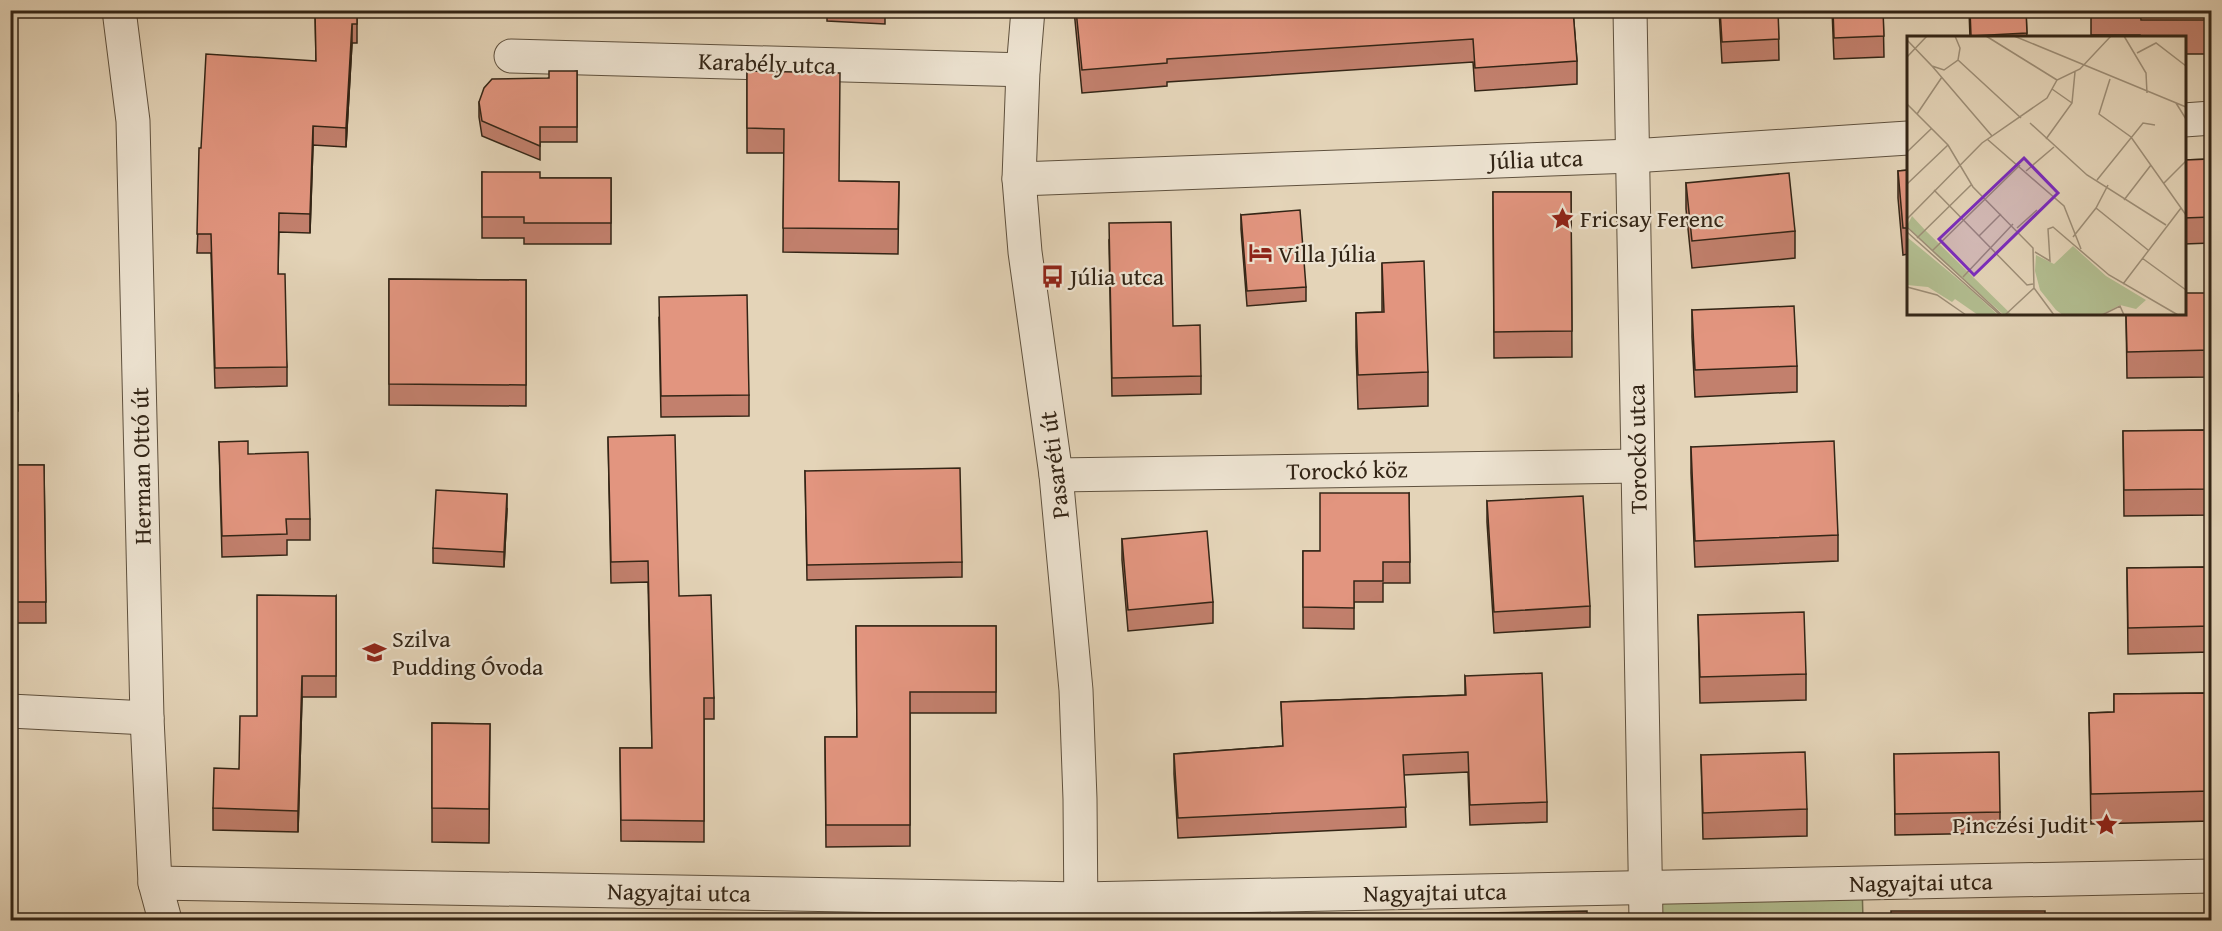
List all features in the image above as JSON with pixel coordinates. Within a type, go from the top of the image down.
[{"type":"street","name":"Herman Ottó út","points":[[120,10],[133,121],[147,718],[155,883],[165,921]]},
{"type":"street","name":"Pasaréti út","points":[[1028,10],[1018,179],[1025,252],[1056,475],[1076,690],[1081,910]]},
{"type":"street","name":"Torockó utca","points":[[1630,10],[1646,921]]},
{"type":"street","name":"Karabély utca","points":[[511,56],[1023,70]]},
{"type":"street","points":[[2186,120],[2211,118]]},
{"type":"street","name":"Júlia utca","points":[[1018,179],[1632,156],[1907,138]]},
{"type":"street","name":"Torockó köz","points":[[1056,475],[1637,466]]},
{"type":"street","points":[[10,711],[147,718]]},
{"type":"street","name":"Nagyajtai utca","points":[[155,883],[1081,910],[1646,888],[2211,876]]},
{"type":"green space","points":[[1862,883],[1863,920],[1646,920],[1646,888]]},
{"type":"building","points":[[315,10],[357,10],[357,24],[352,24],[346,128],[313,126],[310,214],[279,213],[278,274],[285,274],[287,367],[215,368],[211,234],[197,234],[199,148],[201,148],[206,54],[316,61]]},
{"type":"building","points":[[1076,10],[1573,10],[1577,61],[1475,68],[1473,39],[1167,59],[1167,63],[1082,70]]},
{"type":"building","points":[[1720,10],[1778,10],[1779,39],[1722,42]]},
{"type":"building","points":[[1833,10],[1883,10],[1884,36],[1834,38]]},
{"type":"building","points":[[1970,10],[2026,10],[2027,33],[1971,36]]},
{"type":"building","points":[[2140,10],[2211,10],[2211,20],[2141,20]]},
{"type":"building","points":[[549,71],[577,71],[577,127],[540,127],[540,146],[482,121],[479,102],[484,88],[492,79],[549,78]]},
{"type":"building","points":[[747,71],[840,73],[839,181],[899,182],[898,229],[783,228],[784,129],[747,128]]},
{"type":"building","points":[[2211,159],[2211,217],[2186,218],[2186,160]]},
{"type":"building","points":[[1907,170],[1907,228],[1903,228],[1898,171]]},
{"type":"building","points":[[482,172],[540,172],[540,178],[611,178],[611,223],[524,223],[524,217],[482,217]]},
{"type":"building","points":[[1789,173],[1795,231],[1692,241],[1686,183]]},
{"type":"building","points":[[1493,192],[1571,192],[1572,331],[1494,332]]},
{"type":"building","points":[[1300,210],[1306,287],[1247,291],[1241,215]]},
{"type":"building","points":[[1171,222],[1173,326],[1200,325],[1201,376],[1112,378],[1109,223]]},
{"type":"building","points":[[1424,261],[1428,372],[1358,375],[1356,313],[1384,312],[1382,263]]},
{"type":"building","points":[[389,279],[526,280],[526,385],[389,384]]},
{"type":"building","points":[[2186,293],[2211,293],[2211,350],[2127,352],[2126,315],[2186,315]]},
{"type":"building","points":[[747,295],[749,395],[661,396],[659,297]]},
{"type":"building","points":[[1794,306],[1797,366],[1695,370],[1692,310]]},
{"type":"building","points":[[10,349],[18,396],[10,397]]},
{"type":"building","points":[[2211,430],[2211,489],[2124,490],[2123,431]]},
{"type":"building","points":[[675,435],[679,596],[711,595],[714,698],[704,698],[704,821],[621,820],[620,748],[652,748],[648,561],[611,562],[608,437]]},
{"type":"building","points":[[248,441],[248,454],[308,452],[310,519],[286,519],[287,534],[222,536],[219,442]]},
{"type":"building","points":[[1834,441],[1838,535],[1695,541],[1691,447]]},
{"type":"building","points":[[10,465],[44,465],[46,602],[10,602]]},
{"type":"building","points":[[960,468],[962,562],[807,565],[805,471]]},
{"type":"building","points":[[436,490],[507,494],[504,552],[433,548]]},
{"type":"building","points":[[1320,493],[1409,493],[1410,562],[1383,562],[1383,581],[1354,581],[1354,608],[1303,607],[1303,551],[1320,551]]},
{"type":"building","points":[[1583,496],[1590,606],[1494,612],[1487,501]]},
{"type":"building","points":[[1207,531],[1213,602],[1128,610],[1122,539]]},
{"type":"building","points":[[2211,567],[2211,626],[2128,628],[2127,568]]},
{"type":"building","points":[[257,595],[336,596],[336,676],[302,676],[298,811],[213,808],[214,768],[239,769],[240,716],[257,716]]},
{"type":"building","points":[[1804,612],[1806,674],[1700,677],[1698,615]]},
{"type":"building","points":[[856,626],[996,626],[996,692],[910,692],[910,825],[826,825],[825,737],[857,737]]},
{"type":"building","points":[[1542,673],[1547,802],[1470,805],[1468,752],[1403,755],[1406,807],[1178,818],[1174,754],[1283,746],[1281,702],[1466,695],[1465,676]]},
{"type":"building","points":[[2211,693],[2211,791],[2091,794],[2089,713],[2114,712],[2114,694]]},
{"type":"building","points":[[432,723],[490,724],[489,809],[432,808]]},
{"type":"building","points":[[1805,752],[1807,809],[1703,813],[1701,755]]},
{"type":"building","points":[[1999,752],[2000,812],[1895,814],[1894,754]]},
{"type":"building","points":[[1587,911],[1587,921],[1425,921],[1425,914]]},
{"type":"building","points":[[1891,911],[2045,911],[2045,921],[1891,921]]},
{"type":"place","name":"Fricsay Ferenc","points":[[1562,218]]},
{"type":"place","name":"Villa Júlia","points":[[1260,253]]},
{"type":"place","name":"Júlia utca","points":[[1052,276]]},
{"type":"place","name":"Szilva Pudding Óvoda","points":[[374,652]]},
{"type":"place","name":"Pinczési Judit","points":[[2106,824]]}]
